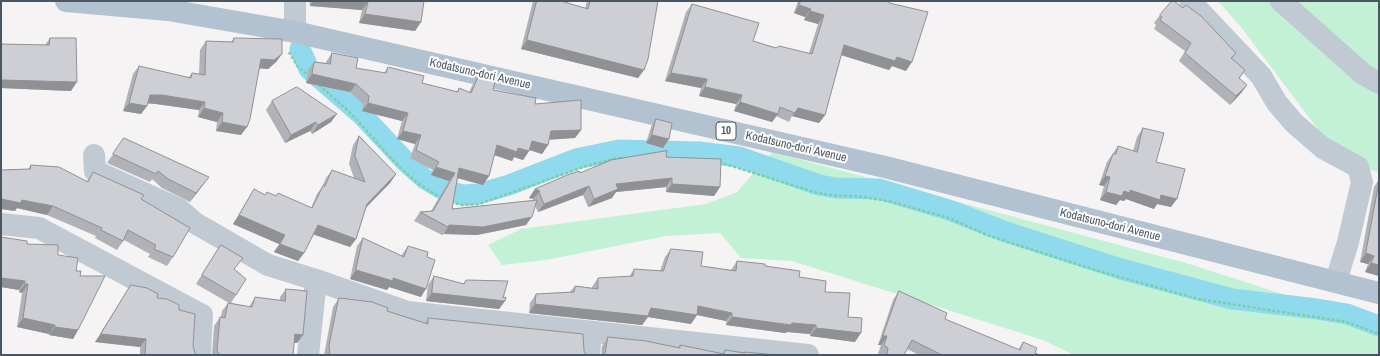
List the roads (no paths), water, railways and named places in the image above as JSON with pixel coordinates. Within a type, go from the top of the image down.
[{"type":"main road","name":"Kodatsuno-dori Avenue","points":[[66,1],[168,10],[295,32],[885,167],[1379,293]]},
{"type":"street","points":[[294,1],[295,32]]},
{"type":"street","points":[[1190,1],[1260,76],[1277,102],[1294,123],[1323,148],[1358,167],[1362,182],[1348,242],[1336,282]]},
{"type":"street","points":[[1281,1],[1362,74],[1379,83]]},
{"type":"street","points":[[94,155],[95,170],[179,209],[195,223],[268,265],[408,312],[808,355]]},
{"type":"street","points":[[1,224],[39,228],[202,315],[200,355]]},
{"type":"street","points":[[308,355],[316,280]]},
{"type":"street","points":[[589,355],[591,332]]},
{"type":"waterway","points":[[300,49],[309,69],[362,115],[405,161],[425,179],[442,189],[463,195],[478,194],[509,185],[576,159],[619,150],[699,152],[739,157],[819,185],[836,188],[879,189],[949,210],[1006,232],[1121,269],[1232,299],[1347,314],[1379,326]]}]
